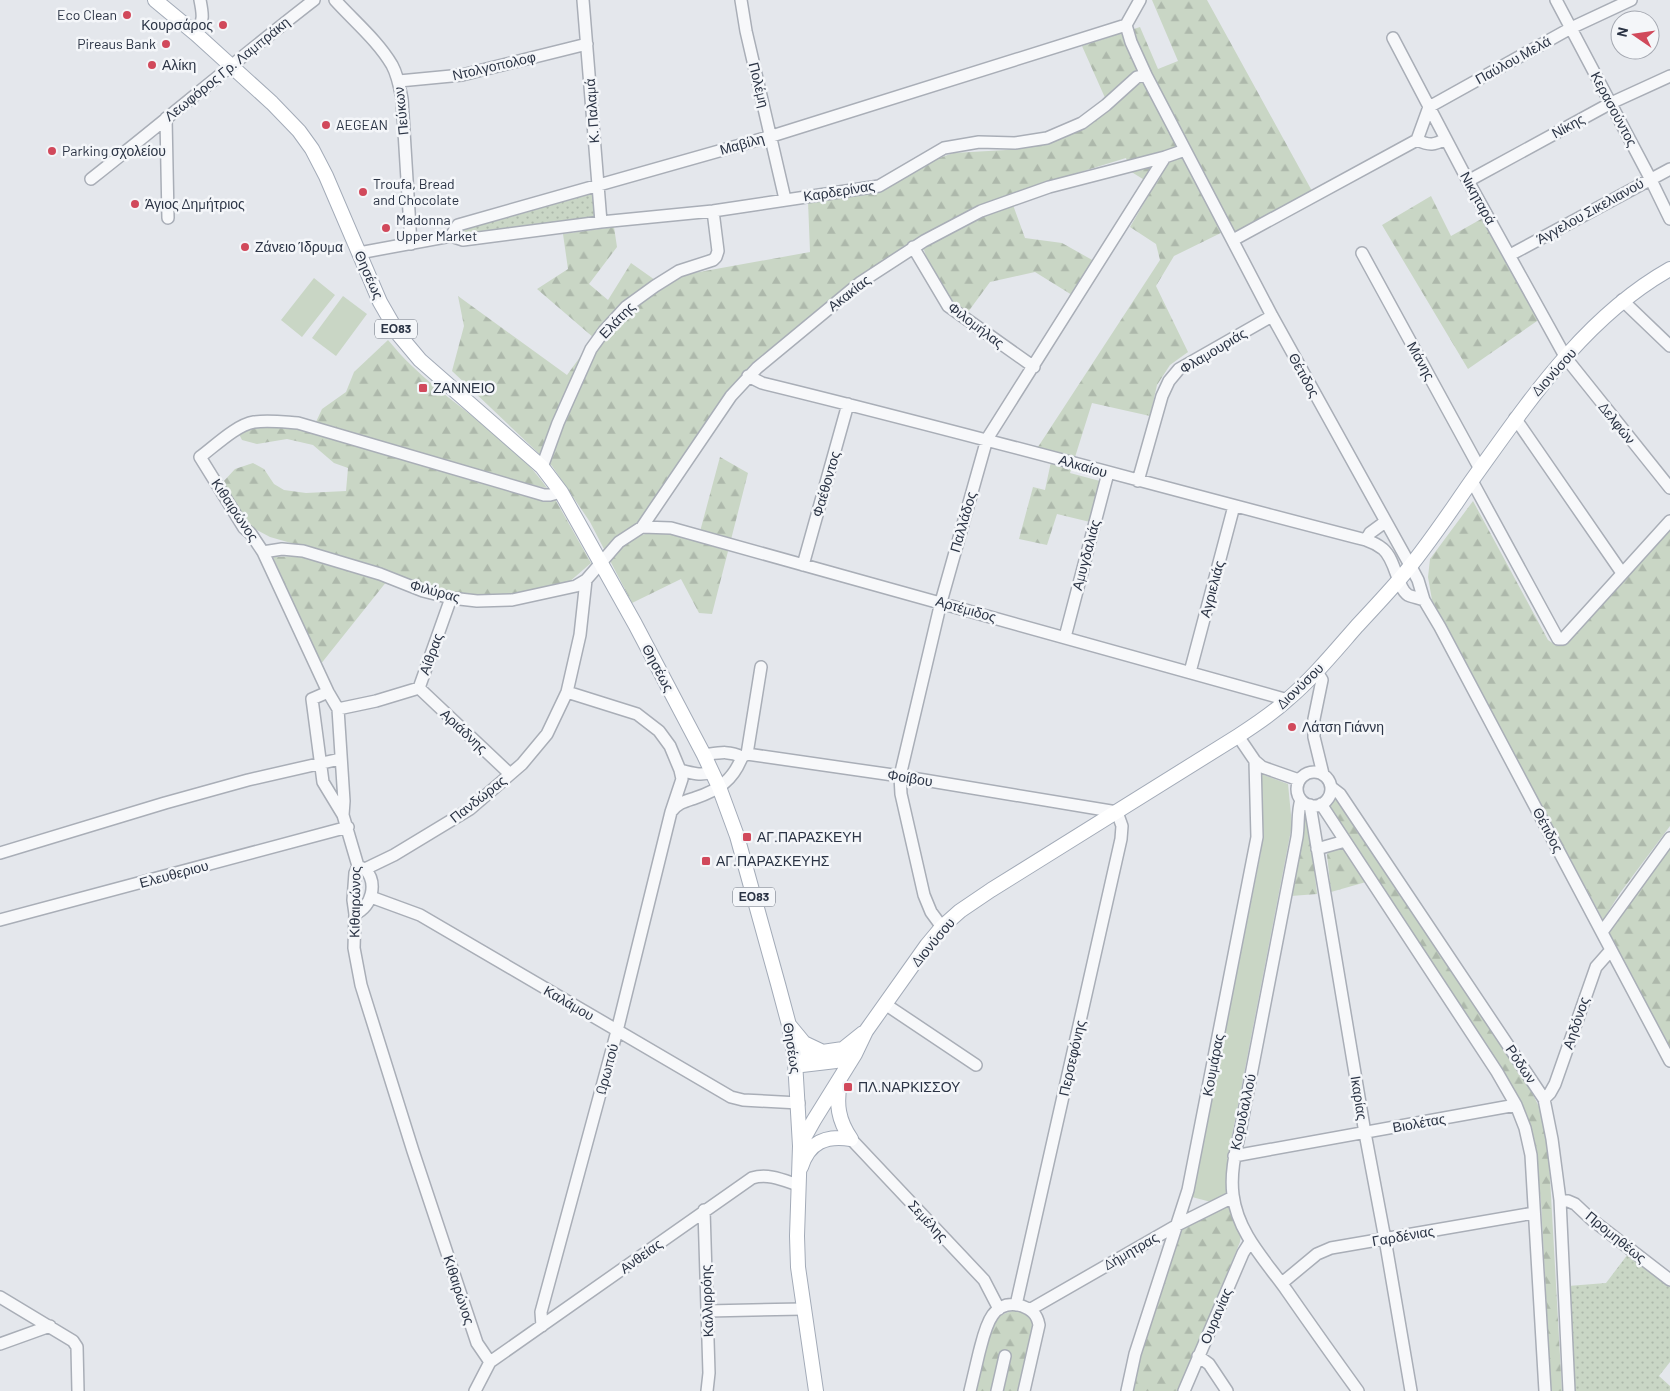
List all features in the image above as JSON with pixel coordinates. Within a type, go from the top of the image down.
[{"type":"main road","name":"ΕΟ83","points":[[155,0],[231,66]]},
{"type":"main road","name":"Θησέως","points":[[231,66],[272,103],[299,131],[312,149],[326,176],[380,302],[399,335],[420,360],[542,467],[560,492],[601,562],[704,755],[719,787],[737,836],[789,1025],[795,1061],[799,1103],[800,1146],[797,1244],[803,1309],[816,1391]]},
{"type":"main road","name":"Διονύσου","points":[[800,1146],[814,1120],[856,1054],[866,1031],[942,927],[960,911],[991,890],[1238,736],[1288,700],[1317,672],[1399,580],[1472,481],[1515,418],[1566,358],[1622,300],[1670,269]]},
{"type":"main road","points":[[789,1025],[804,1043],[824,1052]]},
{"type":"main road","name":"Διονύσου","points":[[795,1061],[802,1055],[844,1048],[866,1031]]},
{"type":"main road","points":[[795,1061],[802,1065],[836,1061],[856,1054]]},
{"type":"main road","points":[[841,1078],[838,1108],[840,1120],[851,1139]]},
{"type":"main road","points":[[798,1179],[808,1152],[822,1140],[838,1137],[851,1139]]},
{"type":"street","points":[[196,34],[203,18],[200,0]]},
{"type":"street","name":"Λεωφόρος Γρ. Λαμπράκη","points":[[91,179],[314,0]]},
{"type":"street","name":"Πεύκων","points":[[335,0],[377,45],[392,66],[398,81],[402,99],[411,244]]},
{"type":"street","name":"Κ. Παλαμά","points":[[583,0],[601,222]]},
{"type":"street","name":"Πολέμη","points":[[741,0],[746,31],[772,136],[785,199]]},
{"type":"street","points":[[1140,0],[1126,25],[1131,42],[1185,150]]},
{"type":"street","name":"Κερασούντος","points":[[1556,0],[1670,219]]},
{"type":"street","name":"Παύλου Μελά","points":[[1429,107],[1570,28],[1630,0]]},
{"type":"street","name":"Μαβίλη","points":[[359,254],[451,236],[458,225],[772,136],[1126,25]]},
{"type":"street","name":"Νικηταρά","points":[[1393,38],[1468,181],[1566,358]]},
{"type":"street","name":"Ντολγοπολοφ","points":[[398,81],[462,75],[587,44]]},
{"type":"street","name":"Καρδερίνας","points":[[451,236],[463,240],[601,222],[713,211],[879,186],[944,148],[979,142],[1015,143],[1046,138],[1082,123],[1106,105],[1137,77],[1146,75]]},
{"type":"street","name":"Νίκης","points":[[1468,181],[1611,103],[1670,76]]},
{"type":"street","points":[[1233,240],[1417,140],[1429,107]]},
{"type":"street","points":[[166,118],[168,218]]},
{"type":"street","points":[[1417,140],[1425,144],[1434,145],[1446,139]]},
{"type":"street","name":"Ακακίας","points":[[601,562],[619,542],[642,527],[731,396],[748,376],[861,282],[913,247],[981,211],[1049,187],[1166,157],[1185,150]]},
{"type":"street","name":"Θέτιδος","points":[[1185,150],[1272,316],[1418,580],[1424,600],[1445,636],[1670,1061]]},
{"type":"street","name":"Παλλάδος","points":[[942,927],[931,912],[924,895],[901,794],[900,776],[941,602],[987,440],[1166,157]]},
{"type":"street","name":"Άγγελου Σικελιανού","points":[[1510,254],[1670,169]]},
{"type":"street","name":"Ελάτης","points":[[542,467],[558,423],[591,349],[604,331],[626,307],[654,286],[679,271],[716,257],[718,251],[713,211]]},
{"type":"street","name":"Φιλομήλας","points":[[913,247],[948,306],[1034,367]]},
{"type":"street","name":"Μάνης","points":[[1362,254],[1480,469]]},
{"type":"street","points":[[1622,300],[1670,346]]},
{"type":"street","name":"Φλαμουριάς","points":[[1138,481],[1162,396],[1169,381],[1179,369],[1272,316]]},
{"type":"street","name":"Δελφών","points":[[1566,358],[1670,488]]},
{"type":"street","name":"Αλκαίου","points":[[748,376],[762,383],[1366,540],[1386,552],[1396,569],[1399,580]]},
{"type":"street","name":"Φαέθοντος","points":[[803,565],[848,404]]},
{"type":"street","points":[[1515,418],[1622,573]]},
{"type":"street","name":"Κιθαιρώνος","points":[[490,1362],[477,1343],[410,1142],[361,985],[354,948],[355,914],[353,910],[354,878],[361,868],[343,814],[344,801],[338,709],[328,692],[263,552],[251,534],[244,528],[200,457],[230,434],[252,422],[298,423],[544,495],[560,492]]},
{"type":"street","name":"Αμυγδαλιάς","points":[[1065,637],[1108,473]]},
{"type":"street","points":[[1472,481],[1558,639],[1564,639],[1670,521]]},
{"type":"street","name":"Αγριελιάς","points":[[1190,672],[1234,506]]},
{"type":"street","points":[[1366,540],[1370,533],[1385,522]]},
{"type":"street","name":"Αρτέμιδος","points":[[642,527],[671,528],[1288,700]]},
{"type":"street","name":"Φιλύρας","points":[[263,552],[282,550],[303,551],[380,574],[423,591],[452,598],[477,601],[512,600],[576,586],[586,580],[601,562]]},
{"type":"street","name":"Πανδώρας","points":[[361,868],[394,855],[470,809],[522,764],[548,734],[566,692],[580,635],[586,580]]},
{"type":"street","points":[[1399,580],[1402,589],[1408,594],[1424,600]]},
{"type":"street","name":"Αίθρας","points":[[338,709],[376,701],[418,688],[452,598]]},
{"type":"street","points":[[671,812],[675,806],[719,787],[734,774],[744,755],[761,667]]},
{"type":"street","points":[[1317,672],[1322,680],[1314,719],[1314,737],[1323,774]]},
{"type":"street","name":"Αριάδνης","points":[[418,688],[510,774]]},
{"type":"street","points":[[328,692],[312,700],[323,782],[343,814]]},
{"type":"street","points":[[566,692],[637,714],[659,731],[670,746],[680,770],[698,774],[712,772]]},
{"type":"street","points":[[1238,736],[1255,761],[1262,767],[1299,780]]},
{"type":"street","name":"Φοίβου","points":[[704,755],[724,752],[734,753],[900,776],[1117,812]]},
{"type":"street","points":[[0,853],[174,800],[248,780],[340,759]]},
{"type":"street","name":"Κουμάρας","points":[[1127,1391],[1135,1354],[1178,1224],[1194,1164],[1256,837],[1255,761]]},
{"type":"street","name":"Ωρωπού","points":[[542,1326],[542,1312],[617,1031],[671,812],[682,779],[680,770]]},
{"type":"street","points":[[1318,772],[1323,774],[1331,787],[1328,798],[1311,803],[1297,790],[1299,780],[1307,773],[1318,772]]},
{"type":"street","name":"Ρόδων","points":[[1331,787],[1340,794],[1544,1099],[1552,1139],[1560,1200],[1569,1391]]},
{"type":"street","name":"Ρόδων","points":[[1311,803],[1345,841],[1497,1072],[1516,1105],[1525,1128],[1531,1155],[1545,1391]]},
{"type":"street","name":"Ικαρίας","points":[[1311,803],[1317,849],[1365,1133],[1411,1391]]},
{"type":"street","name":"Κορυδαλλού","points":[[1311,803],[1298,809],[1299,826],[1234,1156],[1233,1197],[1243,1228],[1250,1242],[1358,1391]]},
{"type":"street","name":"Περσεφόνης","points":[[1016,1305],[1122,839],[1122,826],[1117,812]]},
{"type":"street","name":"Ελευθεριου","points":[[0,920],[348,827]]},
{"type":"street","points":[[1602,932],[1670,838]]},
{"type":"street","points":[[1317,849],[1345,841]]},
{"type":"street","points":[[355,914],[366,905],[371,897],[371,878],[361,868]]},
{"type":"street","name":"Καλάμου","points":[[371,897],[420,915],[731,1097],[743,1100],[799,1103]]},
{"type":"street","name":"Αηδόνος","points":[[1544,1099],[1555,1084],[1596,967],[1611,950]]},
{"type":"street","points":[[885,1004],[976,1065]]},
{"type":"street","name":"Βιολέτας","points":[[1234,1156],[1516,1105]]},
{"type":"street","name":"Σεμέλης","points":[[851,1139],[984,1280],[999,1309]]},
{"type":"street","name":"Ανθείας","points":[[490,1362],[752,1178],[761,1175],[798,1179]]},
{"type":"street","name":"Δήμητρας","points":[[1031,1309],[1178,1224],[1233,1197]]},
{"type":"street","name":"Προμηθέως","points":[[1560,1200],[1575,1204],[1591,1219],[1670,1280]]},
{"type":"street","name":"Καλλιρρόης","points":[[704,1210],[709,1373],[707,1391]]},
{"type":"street","name":"Γαρδένιας","points":[[1282,1284],[1317,1254],[1332,1248],[1534,1212]]},
{"type":"street","name":"Ουρανίας","points":[[1184,1391],[1242,1253],[1250,1242]]},
{"type":"street","points":[[0,1297],[73,1341],[77,1347],[79,1391]]},
{"type":"street","points":[[970,1391],[986,1324],[992,1314],[1008,1305],[1031,1309],[1039,1325],[1024,1391]]},
{"type":"street","points":[[707,1312],[803,1309]]},
{"type":"street","points":[[0,1344],[50,1326]]},
{"type":"street","points":[[997,1391],[1005,1356]]},
{"type":"street","points":[[1198,1356],[1209,1364],[1227,1391]]},
{"type":"street","points":[[475,1391],[490,1362]]},
{"type":"green space","points":[[1152,0],[1207,0],[1312,191],[1234,235],[1229,229],[1174,256],[1156,286],[1188,352],[1170,365],[1157,385],[1150,416],[1092,403],[1070,473],[1100,481],[1090,522],[1057,514],[1047,545],[1019,539],[1033,487],[1045,490],[1052,457],[1036,450],[1160,260],[1156,244],[1130,227],[1154,186],[1130,171],[1126,158],[1009,194],[1025,238],[1062,243],[1094,261],[1072,295],[1035,272],[990,282],[968,312],[939,295],[924,250],[917,240],[800,326],[740,378],[651,503],[638,529],[642,535],[670,532],[698,539],[720,457],[748,473],[712,614],[699,613],[681,579],[632,603],[590,522],[552,466],[452,371],[464,326],[458,296],[567,375],[594,338],[537,289],[568,269],[563,234],[614,227],[617,247],[589,284],[608,300],[631,263],[655,280],[810,252],[808,201],[879,190],[929,162],[953,153],[1006,150],[1045,143],[1110,109],[1082,46],[1140,27],[1158,69],[1178,61]]},
{"type":"green space","points":[[594,193],[597,219],[461,235],[460,231]]},
{"type":"green space","points":[[1431,196],[1451,236],[1483,218],[1540,319],[1468,369],[1382,225]]},
{"type":"green space","points":[[314,278],[335,295],[302,337],[281,320]]},
{"type":"green space","points":[[343,296],[367,314],[336,356],[312,338]]},
{"type":"green space","points":[[388,340],[429,381],[500,438],[533,470],[547,488],[315,424],[322,409],[346,392],[354,372]]},
{"type":"green space","points":[[276,426],[296,428],[555,499],[591,563],[568,583],[509,595],[459,595],[427,587],[389,571],[270,537],[253,528],[236,507],[223,482],[235,469],[253,463],[264,469],[274,484],[284,490],[306,493],[346,491],[348,468],[334,463],[313,445],[287,439],[257,444],[242,440],[239,434],[255,427]]},
{"type":"green space","points":[[1473,501],[1548,640],[1557,646],[1567,644],[1670,528],[1670,826],[1620,893],[1603,920],[1432,600],[1428,577],[1430,559]]},
{"type":"green space","points":[[297,556],[323,561],[387,581],[320,665],[273,557]]},
{"type":"green space","points":[[1261,774],[1288,784],[1292,825],[1228,1157],[1226,1194],[1211,1202],[1192,1197],[1261,852]]},
{"type":"green space","points":[[1332,800],[1337,800],[1341,803],[1525,1078],[1541,1111],[1548,1142],[1562,1391],[1551,1391],[1541,1202],[1534,1142],[1522,1104],[1330,810]]},
{"type":"green space","points":[[1303,809],[1308,810],[1317,894],[1291,896]]},
{"type":"green space","points":[[1670,839],[1670,1047],[1606,929]]},
{"type":"green space","points":[[1336,848],[1344,850],[1366,882],[1331,892],[1327,855],[1329,850]]},
{"type":"green space","points":[[1228,1204],[1231,1207],[1241,1235],[1240,1242],[1179,1391],[1130,1391],[1133,1372],[1183,1225]]},
{"type":"green space","points":[[1628,1254],[1670,1287],[1670,1362],[1659,1376],[1670,1386],[1670,1391],[1575,1391],[1568,1286],[1606,1283]]},
{"type":"green space","points":[[1019,1310],[1027,1312],[1034,1324],[1018,1391],[975,1391],[990,1328],[1005,1313]]},
{"type":"place","name":"Eco Clean","points":[[127,15]]},
{"type":"place","name":"Κουρσάρος","points":[[223,25]]},
{"type":"place","name":"Pireaus Bank","points":[[166,44]]},
{"type":"place","name":"Αλίκη","points":[[152,65]]},
{"type":"place","name":"AEGEAN","points":[[326,125]]},
{"type":"place","name":"Parking σχολείου","points":[[52,151]]},
{"type":"place","name":"Troufa, Bread and Chocolate","points":[[363,192]]},
{"type":"place","name":"Άγιος Δημήτριος","points":[[135,204]]},
{"type":"place","name":"Madonna Upper Market","points":[[386,228]]},
{"type":"place","name":"Ζάνειο Ίδρυμα","points":[[245,247]]},
{"type":"place","name":"ΖΑΝΝΕΙΟ","points":[[423,388]]},
{"type":"place","name":"Λάτση Γιάννη","points":[[1292,727]]},
{"type":"place","name":"ΑΓ.ΠΑΡΑΣΚΕΥΗ","points":[[747,837]]},
{"type":"place","name":"ΑΓ.ΠΑΡΑΣΚΕΥΗΣ","points":[[706,861]]},
{"type":"place","name":"ΠΛ.ΝΑΡΚΙΣΣΟΥ","points":[[848,1087]]}]
